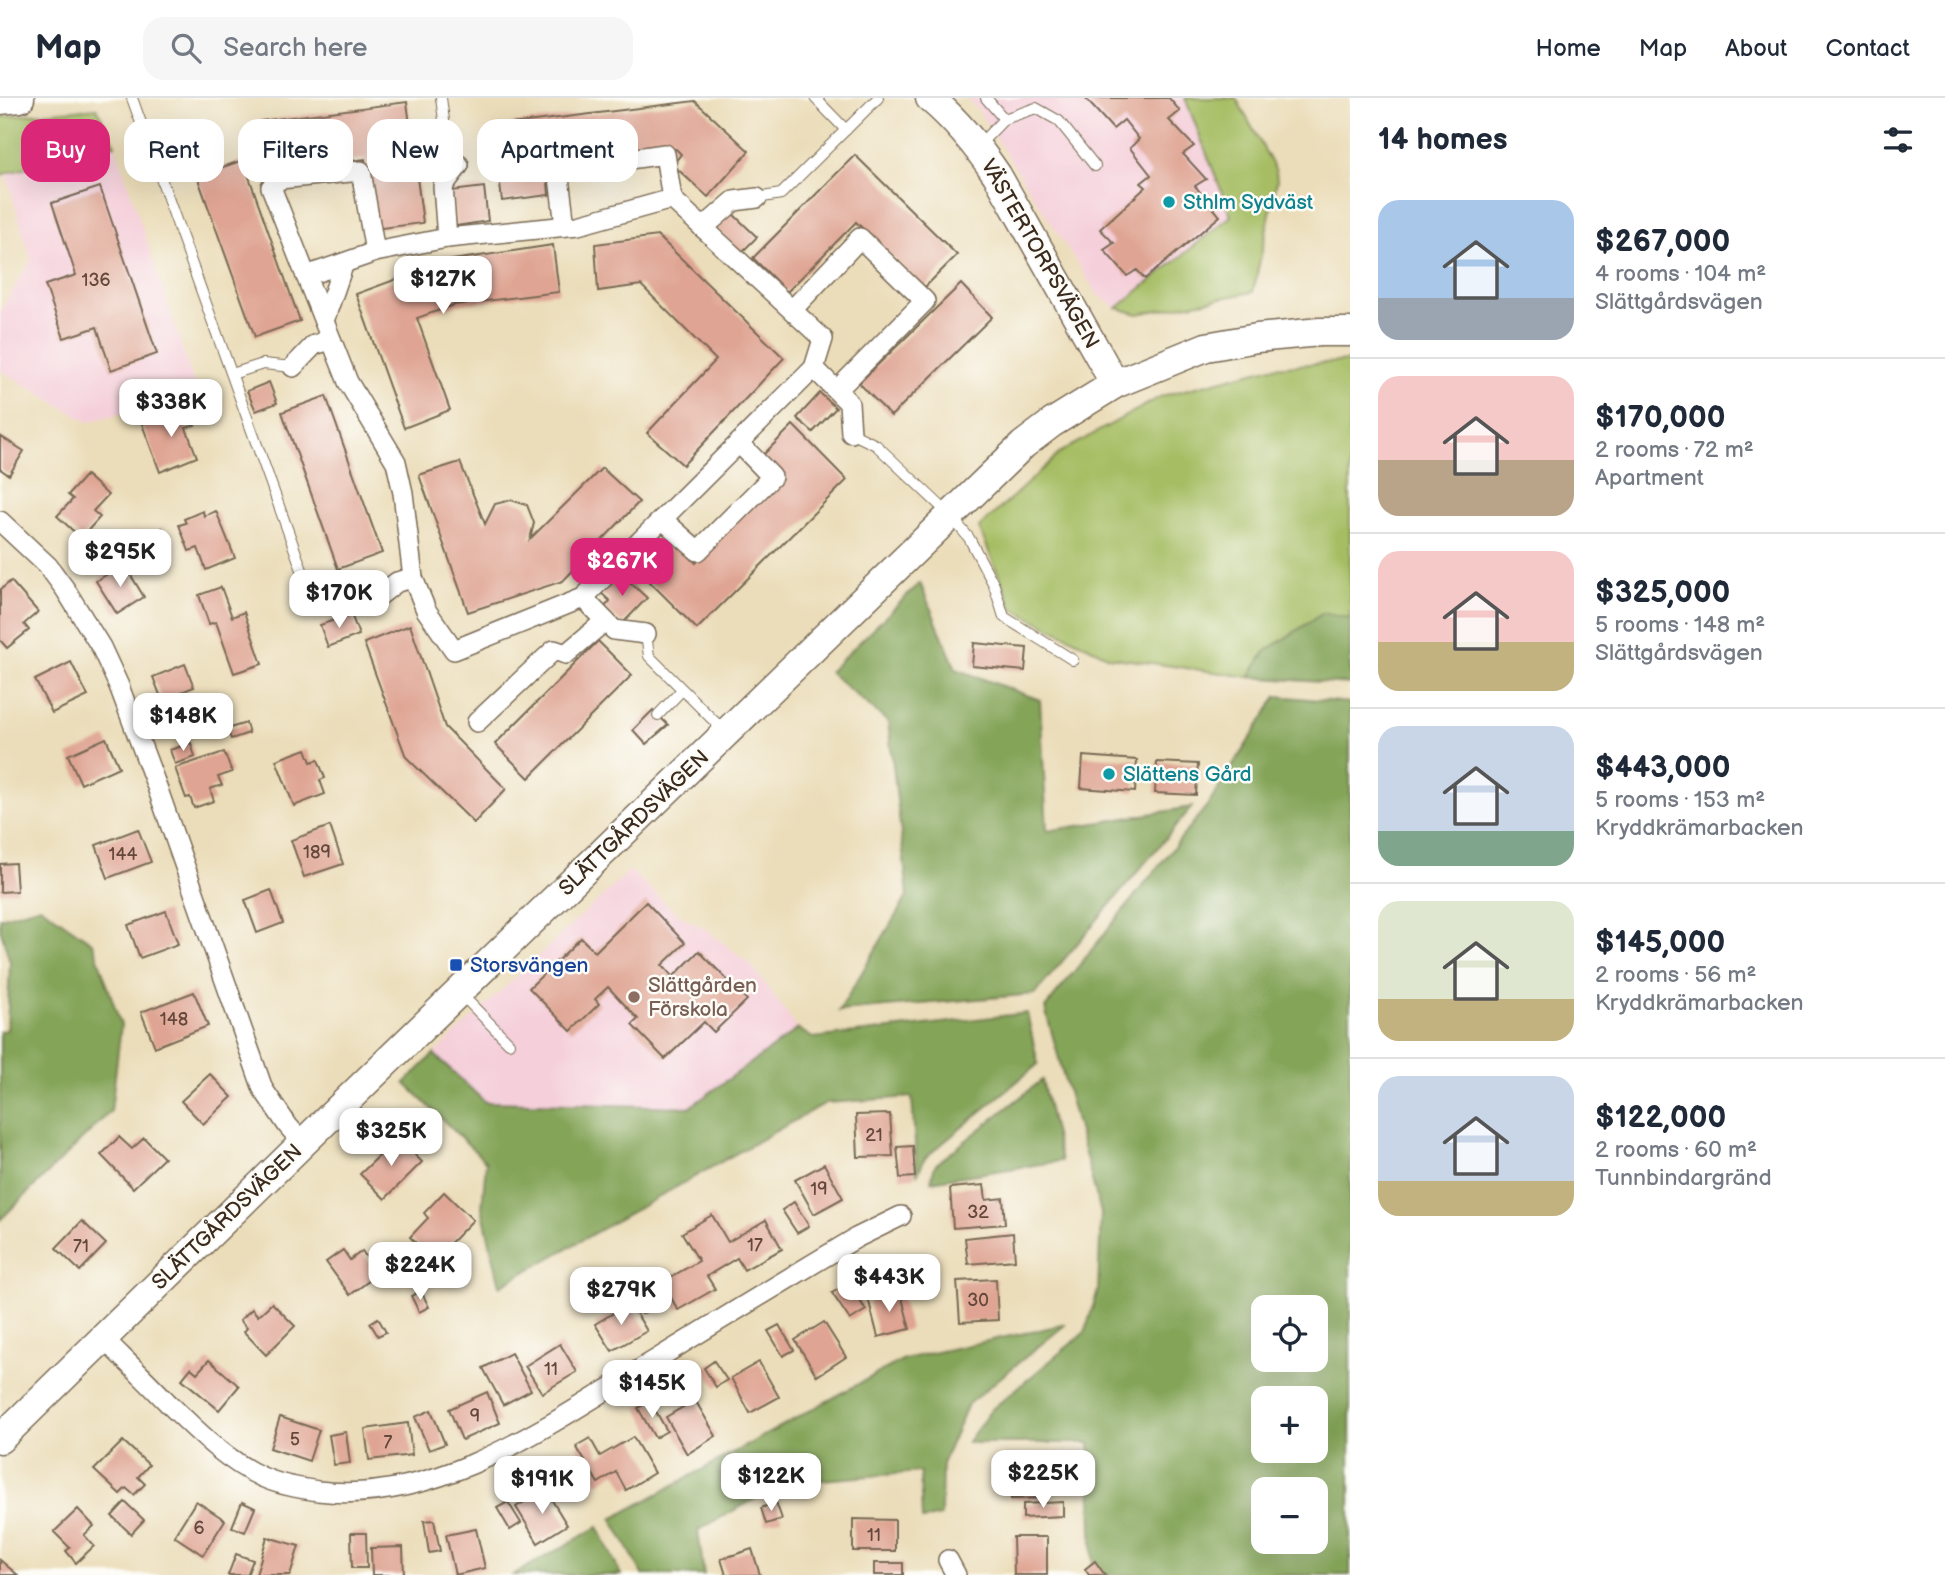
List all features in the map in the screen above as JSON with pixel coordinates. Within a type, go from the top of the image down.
[{"type":"street","points":[[0,100],[20,98]]},
{"type":"street","name":"VÄSTERTORPSVÄGEN","points":[[930,98],[978,147],[997,175],[1115,384]]},
{"type":"street","points":[[375,252],[361,171],[280,179],[271,187],[348,382],[396,462],[403,493],[413,578],[426,610],[454,650],[583,598],[814,368],[823,339],[672,199],[665,154],[558,169],[565,226]]},
{"type":"street","points":[[446,182],[443,186],[447,238]]},
{"type":"street","points":[[703,228],[734,201],[757,198]]},
{"type":"street","points":[[306,276],[375,252],[447,238],[578,225],[672,199]]},
{"type":"street","points":[[792,310],[860,238],[925,301],[837,390]]},
{"type":"street","points":[[324,321],[344,263]]},
{"type":"street","name":"SLÄTTGÅRDSVÄGEN","points":[[0,1440],[1023,445],[1052,423],[1115,384],[1206,347],[1257,338],[1350,332]]},
{"type":"street","points":[[293,367],[314,345],[331,340]]},
{"type":"street","points":[[814,368],[849,403],[851,433]]},
{"type":"street","points":[[662,519],[698,551],[772,477],[739,443]]},
{"type":"street","points":[[0,521],[48,566],[101,647],[145,753],[263,1089],[303,1143]]},
{"type":"street","points":[[375,599],[397,582],[413,578]]},
{"type":"street","points":[[583,598],[614,630],[646,634]]},
{"type":"street","points":[[477,722],[554,650],[566,654],[605,621]]},
{"type":"street","points":[[103,1338],[211,1444],[264,1478],[322,1492],[391,1488],[418,1483],[451,1472],[528,1436],[856,1238],[901,1216]]},
{"type":"lane","points":[[132,98],[315,606],[344,598],[375,599]]},
{"type":"lane","points":[[440,98],[443,119]]},
{"type":"lane","points":[[815,98],[846,130]]},
{"type":"lane","points":[[757,198],[781,194],[878,98]]},
{"type":"lane","points":[[986,98],[1004,119]]},
{"type":"lane","points":[[978,147],[1004,119],[1036,108],[1059,121],[1095,166]]},
{"type":"lane","points":[[232,374],[263,364],[293,367]]},
{"type":"lane","points":[[851,433],[876,445],[950,515],[969,538],[994,585],[1004,617],[1073,660]]},
{"type":"lane","name":"SLÄTTGÅRDSVÄGEN","points":[[646,634],[649,656],[726,733]]},
{"type":"lane","points":[[658,715],[682,690]]},
{"type":"lane","points":[[460,992],[509,1043]]},
{"type":"shaded area","points":[[966,98],[1185,98],[1231,216],[1117,308],[1097,294],[978,110]]},
{"type":"shaded area","points":[[115,145],[124,172],[124,182],[127,182],[197,393],[88,422],[0,370],[0,311],[31,260],[6,174],[21,170],[21,182],[110,182],[110,146]]},
{"type":"shaded area","name":"Slättgården Förskola","points":[[630,870],[676,913],[707,930],[752,966],[798,1029],[690,1107],[485,1102],[434,1054]]},
{"type":"green space","points":[[1185,98],[1236,98],[1276,171],[1277,181],[1253,292],[1138,314],[1117,308],[1231,216]]},
{"type":"green space","points":[[97,108],[102,119],[21,119],[21,170],[0,175],[0,117]]},
{"type":"green space","points":[[1350,361],[1350,618],[1323,613],[1265,652],[1249,677],[1109,657],[1013,609],[979,528],[1061,452],[1162,396],[1272,367]]},
{"type":"green space","points":[[920,583],[956,669],[1040,700],[1047,831],[1192,807],[1035,994],[839,1011],[908,895],[888,722],[829,672]]},
{"type":"green space","points":[[1323,613],[1350,618],[1350,684],[1249,677],[1265,652]]},
{"type":"green space","points":[[1277,696],[1350,703],[1350,1575],[1093,1575],[1090,1443],[967,1443],[991,1410],[1085,1332],[1098,1290],[1101,1213],[1045,1008],[1210,802]]},
{"type":"green space","points":[[40,906],[93,943],[121,1025],[111,1111],[0,1220],[0,1031],[7,1030],[10,962],[0,928],[0,918]]},
{"type":"green space","points":[[1027,1013],[1038,1064],[925,1158],[917,1175],[912,1097],[826,1103],[500,1286],[482,1208],[486,1162],[405,1083],[434,1054],[485,1102],[690,1107],[798,1029],[813,1038]]},
{"type":"green space","points":[[1042,1080],[1061,1161],[931,1181],[935,1165]]},
{"type":"green space","points":[[1066,1324],[968,1404],[942,1464],[941,1516],[922,1520],[920,1472],[784,1483],[698,1530],[704,1575],[643,1575],[612,1519],[904,1359]]},
{"type":"green space","points":[[598,1527],[621,1575],[513,1575]]},
{"type":"building","name":"Sthlm Sydväst","points":[[1085,98],[1169,98],[1180,111],[1169,120],[1194,146],[1183,154],[1206,179],[1195,186],[1220,216],[1145,279],[1137,270],[1127,276],[1104,250],[1114,243],[1100,229],[1146,187],[1141,183],[1151,175],[1130,148],[1139,139],[1124,120],[1113,129]]},
{"type":"building","points":[[695,101],[749,151],[708,197],[673,165],[681,154],[676,149],[638,155],[638,119],[550,119]]},
{"type":"building","points":[[407,102],[409,119],[367,119],[367,175],[365,159],[353,161],[353,119],[275,119]]},
{"type":"building","points":[[855,155],[957,255],[924,288],[856,222],[787,292],[753,258]]},
{"type":"building","points":[[238,162],[238,182],[251,182],[300,321],[255,337],[199,182],[224,182],[224,167]]},
{"type":"building","points":[[368,182],[418,182],[423,223],[374,229]]},
{"type":"building","points":[[500,182],[548,182],[549,195],[502,201]]},
{"type":"building","points":[[100,187],[157,354],[111,370],[97,327],[64,338],[45,285],[76,275],[52,203]]},
{"type":"building","points":[[484,187],[488,221],[456,226],[451,191]]},
{"type":"building","points":[[732,213],[757,237],[741,253],[717,229]]},
{"type":"building","points":[[658,236],[784,358],[683,465],[647,433],[716,360],[641,285],[598,291],[595,244]]},
{"type":"building","points":[[553,245],[559,292],[454,305],[417,318],[450,410],[404,428],[356,294],[446,261]]},
{"type":"building","points":[[961,284],[992,317],[891,416],[859,383]]},
{"type":"building","points":[[269,382],[277,403],[256,411],[247,391]]},
{"type":"building","points":[[820,393],[836,408],[813,432],[797,418]]},
{"type":"building","points":[[326,396],[382,553],[338,569],[282,412]]},
{"type":"building","points":[[187,406],[195,425],[186,428],[197,457],[160,472],[142,424]]},
{"type":"building","points":[[793,425],[847,480],[697,629],[642,574],[675,542],[696,563],[781,477],[761,457]]},
{"type":"building","points":[[0,436],[24,451],[9,475],[0,469]]},
{"type":"building","points":[[460,462],[485,524],[495,504],[511,500],[527,505],[534,523],[530,539],[602,468],[639,502],[563,581],[468,612],[419,475]]},
{"type":"building","points":[[86,475],[108,495],[93,511],[100,517],[81,538],[57,516],[73,499],[68,495]]},
{"type":"building","points":[[203,511],[204,516],[216,511],[235,558],[206,570],[198,548],[189,551],[179,525],[186,523],[184,519]]},
{"type":"building","points":[[162,528],[170,541],[150,553],[143,539]]},
{"type":"building","points":[[124,564],[144,597],[117,614],[96,581]]},
{"type":"building","points":[[619,572],[647,598],[622,624],[604,608],[610,601],[600,592]]},
{"type":"building","points":[[11,581],[38,612],[24,624],[29,630],[7,648],[0,640],[0,590]]},
{"type":"building","points":[[221,587],[232,617],[244,612],[262,664],[234,673],[216,622],[209,624],[199,595]]},
{"type":"building","points":[[351,614],[359,635],[328,647],[320,625]]},
{"type":"building","points":[[410,625],[445,727],[506,789],[474,823],[406,757],[364,643]]},
{"type":"building","points":[[598,641],[632,675],[529,778],[495,744]]},
{"type":"building","points":[[974,643],[1027,648],[1025,671],[972,666]]},
{"type":"building","points":[[71,662],[88,696],[52,713],[35,680]]},
{"type":"building","points":[[185,664],[194,687],[162,700],[153,677]]},
{"type":"building","points":[[653,710],[668,725],[646,744],[633,730]]},
{"type":"building","points":[[246,723],[249,733],[231,739],[227,729]]},
{"type":"building","points":[[106,738],[119,767],[81,784],[68,755]]},
{"type":"building","points":[[191,743],[195,757],[175,764],[170,750]]},
{"type":"building","points":[[306,749],[311,762],[318,760],[325,778],[320,780],[325,794],[294,806],[276,760]]},
{"type":"building","points":[[224,752],[232,772],[218,777],[222,785],[210,789],[214,801],[194,808],[190,797],[186,798],[175,768]]},
{"type":"building","name":"Slättens Gård","points":[[1083,756],[1137,760],[1135,792],[1081,788]]},
{"type":"building","points":[[1157,762],[1198,764],[1196,795],[1155,793]]},
{"type":"building","points":[[330,826],[343,864],[304,877],[291,840]]},
{"type":"building","points":[[138,829],[151,862],[108,878],[96,845]]},
{"type":"building","points":[[15,863],[17,891],[0,892],[0,864]]},
{"type":"building","points":[[271,890],[283,923],[257,933],[245,900]]},
{"type":"building","points":[[646,902],[685,943],[662,965],[673,977],[699,951],[747,1000],[714,1032],[704,1022],[665,1059],[632,1025],[638,1019],[608,987],[595,999],[599,1004],[571,1031],[529,988],[581,938],[595,952]]},
{"type":"building","points":[[166,911],[178,944],[140,958],[128,925]]},
{"type":"building","points":[[194,992],[208,1026],[155,1047],[141,1012]]},
{"type":"building","points":[[210,1074],[232,1097],[203,1124],[181,1101]]},
{"type":"building","points":[[890,1114],[893,1156],[858,1157],[856,1115]]},
{"type":"building","points":[[119,1137],[132,1149],[144,1138],[164,1158],[133,1188],[101,1155]]},
{"type":"building","points":[[398,1138],[422,1162],[385,1199],[360,1174]]},
{"type":"building","points":[[913,1146],[915,1177],[900,1178],[897,1147]]},
{"type":"building","points":[[824,1164],[843,1198],[814,1214],[795,1180]]},
{"type":"building","points":[[984,1185],[986,1200],[1003,1198],[1005,1224],[953,1228],[950,1188]]},
{"type":"building","points":[[444,1192],[473,1220],[433,1261],[439,1266],[430,1275],[410,1256],[419,1246],[410,1237],[428,1218],[424,1213]]},
{"type":"building","points":[[794,1202],[809,1226],[797,1233],[782,1210]]},
{"type":"building","points":[[712,1215],[728,1242],[766,1220],[782,1249],[744,1270],[737,1258],[707,1276],[715,1289],[678,1310],[662,1282],[699,1261],[682,1233]]},
{"type":"building","points":[[82,1221],[106,1244],[80,1271],[56,1248]]},
{"type":"building","points":[[1013,1233],[1015,1260],[968,1264],[965,1238]]},
{"type":"building","points":[[343,1250],[350,1260],[362,1251],[378,1274],[350,1295],[326,1262]]},
{"type":"building","points":[[634,1269],[655,1307],[642,1314],[621,1277]]},
{"type":"building","points":[[996,1279],[998,1320],[960,1322],[957,1281]]},
{"type":"building","points":[[848,1283],[866,1310],[850,1320],[832,1293]]},
{"type":"building","points":[[900,1290],[910,1329],[878,1337],[868,1298]]},
{"type":"building","points":[[421,1291],[429,1307],[419,1312],[411,1296]]},
{"type":"building","points":[[272,1303],[295,1326],[266,1355],[244,1332],[247,1328],[240,1320],[252,1309],[258,1316]]},
{"type":"building","points":[[630,1303],[647,1331],[612,1351],[595,1324]]},
{"type":"building","points":[[378,1318],[386,1332],[378,1336],[370,1323]]},
{"type":"building","points":[[824,1322],[846,1357],[817,1376],[795,1340]]},
{"type":"building","points":[[779,1325],[794,1350],[783,1356],[768,1331]]},
{"type":"building","points":[[560,1344],[577,1372],[542,1393],[525,1366]]},
{"type":"building","points":[[511,1353],[531,1390],[503,1405],[483,1368]]},
{"type":"building","points":[[209,1360],[239,1386],[219,1410],[182,1379],[191,1368],[197,1373]]},
{"type":"building","points":[[714,1361],[727,1380],[716,1387],[704,1368]]},
{"type":"building","points":[[759,1362],[779,1397],[750,1413],[731,1378]]},
{"type":"building","points":[[487,1392],[500,1423],[462,1440],[449,1409]]},
{"type":"building","points":[[695,1400],[716,1436],[687,1454],[666,1417]]},
{"type":"building","points":[[650,1401],[667,1431],[655,1438],[638,1408]]},
{"type":"building","points":[[431,1410],[445,1444],[429,1450],[415,1417]]},
{"type":"building","points":[[280,1417],[319,1430],[309,1461],[270,1448]]},
{"type":"building","points":[[408,1423],[412,1455],[369,1460],[365,1429]]},
{"type":"building","points":[[346,1432],[350,1463],[334,1465],[329,1435]]},
{"type":"building","points":[[633,1437],[654,1473],[626,1490],[616,1472],[598,1483],[576,1446],[590,1438],[600,1456]]},
{"type":"building","points":[[123,1441],[149,1465],[138,1477],[145,1484],[134,1495],[126,1488],[120,1494],[94,1470]]},
{"type":"building","points":[[1011,1457],[1046,1457],[1047,1498],[1011,1499]]},
{"type":"building","points":[[545,1489],[567,1525],[538,1543],[516,1507]]},
{"type":"building","points":[[196,1501],[225,1520],[203,1555],[174,1536]]},
{"type":"building","points":[[125,1502],[144,1520],[131,1534],[112,1516]]},
{"type":"building","points":[[242,1502],[255,1508],[245,1532],[232,1527]]},
{"type":"building","points":[[508,1502],[521,1523],[510,1530],[497,1508]]},
{"type":"building","points":[[776,1502],[782,1519],[766,1524],[761,1508]]},
{"type":"building","points":[[1063,1502],[1063,1516],[1023,1518],[1023,1504]]},
{"type":"building","points":[[78,1509],[94,1526],[84,1535],[94,1546],[76,1563],[66,1551],[70,1548],[54,1532]]},
{"type":"building","points":[[853,1519],[895,1520],[895,1551],[853,1551]]},
{"type":"building","points":[[434,1520],[440,1551],[429,1553],[424,1521]]},
{"type":"building","points":[[476,1529],[485,1568],[455,1575],[446,1535]]},
{"type":"building","points":[[351,1533],[366,1533],[367,1568],[352,1568]]},
{"type":"building","points":[[267,1537],[299,1546],[290,1575],[256,1575]]},
{"type":"building","points":[[1013,1537],[1047,1537],[1047,1575],[1014,1575]]},
{"type":"building","points":[[403,1547],[404,1575],[372,1575],[371,1548]]},
{"type":"building","points":[[752,1549],[760,1575],[726,1575],[721,1559]]},
{"type":"building","points":[[236,1554],[253,1560],[247,1575],[228,1575]]},
{"type":"building","points":[[0,1560],[13,1571],[18,1575],[0,1575]]},
{"type":"building","points":[[1095,1561],[1105,1575],[1089,1575],[1085,1569]]},
{"type":"building","points":[[874,1563],[903,1563],[903,1575],[874,1575]]},
{"type":"place","name":"Sthlm Sydväst","points":[[1169,202]]},
{"type":"place","name":"Slättens Gård","points":[[1109,774]]},
{"type":"place","name":"Storsvängen","points":[[456,965]]},
{"type":"place","name":"Slättgården Förskola","points":[[634,997]]}]
